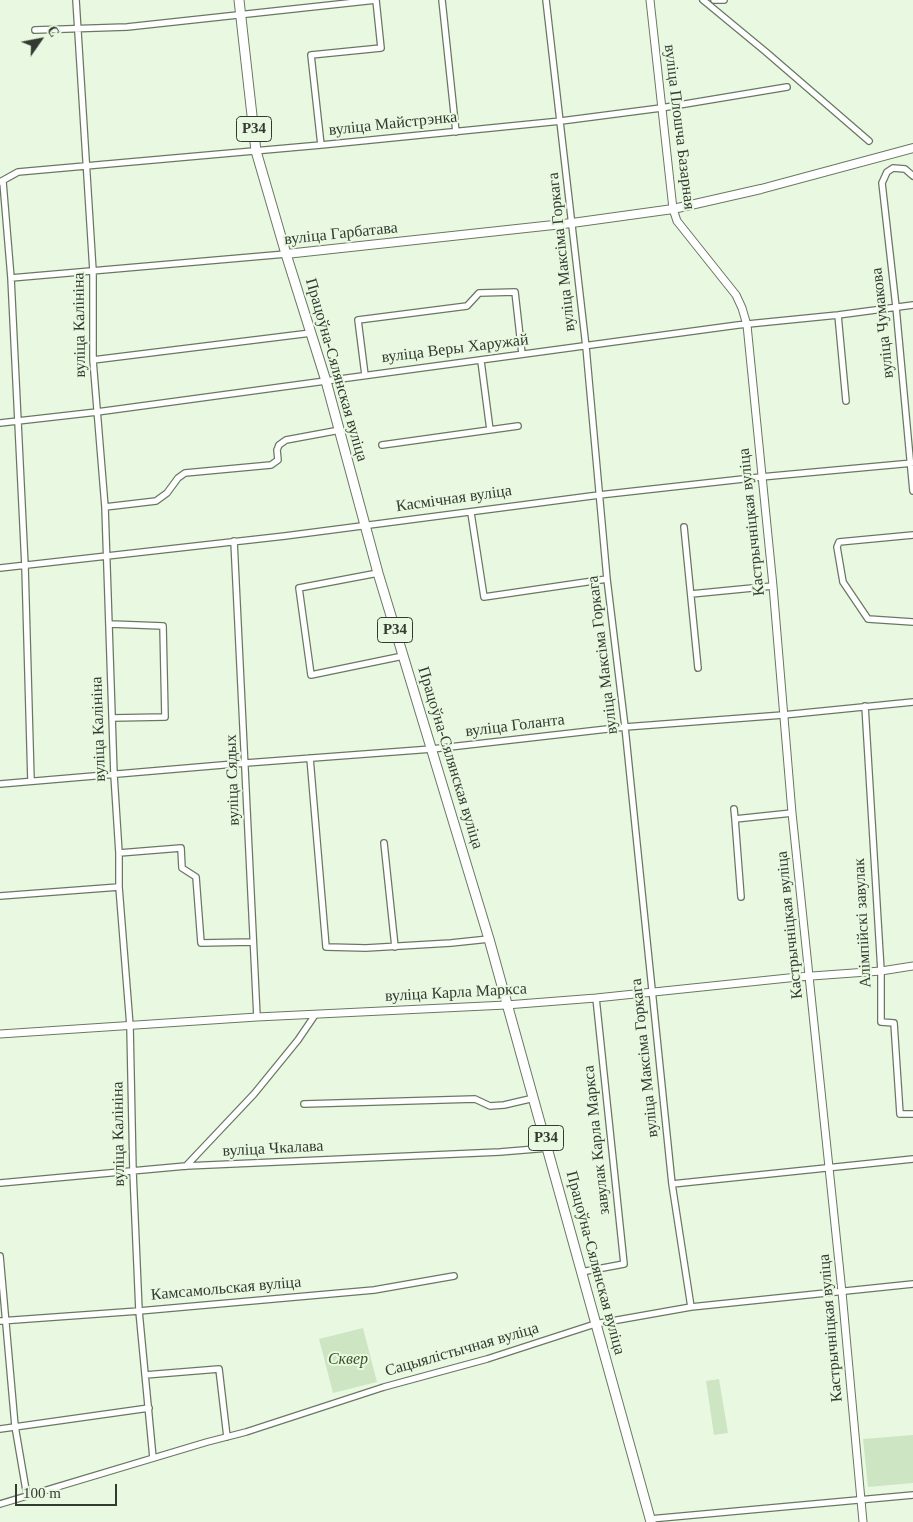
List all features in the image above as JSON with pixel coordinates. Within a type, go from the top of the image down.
[{"type":"main road","name":"Працоўна-Сялянская вуліца","points":[[239,0],[256,151],[326,380],[378,573],[489,939],[651,1520]]},
{"type":"main road","name":"вуліца Гарбатава","points":[[286,254],[572,223],[674,209],[761,189],[913,148]]},
{"type":"street","name":"вуліца Калініна","points":[[76,0],[93,271],[93,360],[106,507],[114,775],[130,1026],[133,1172],[139,1311],[153,1458]]},
{"type":"street","points":[[35,30],[127,27],[376,0],[381,48],[311,55],[321,145]]},
{"type":"street","points":[[442,0],[456,132]]},
{"type":"street","name":"вуліца Максіма Горкага","points":[[546,0],[586,346],[607,579],[625,727],[672,1184],[691,1307]]},
{"type":"street","name":"вуліца Плошча Базарная","points":[[650,0],[661,108],[677,221],[736,294],[747,324]]},
{"type":"street","points":[[703,0],[869,141]]},
{"type":"street","points":[[714,0],[724,0]]},
{"type":"street","name":"вуліца Майстрэнка","points":[[1,182],[18,172],[561,121],[661,108],[787,87]]},
{"type":"street","name":"вуліца Чумакова","points":[[913,176],[905,169],[893,168],[886,172],[882,183],[912,463],[913,491]]},
{"type":"street","points":[[1,182],[11,278],[25,566],[31,781]]},
{"type":"street","name":"вуліца Гарбатава","points":[[11,278],[286,254]]},
{"type":"street","points":[[365,375],[358,320],[467,306],[479,293],[515,292],[522,354]]},
{"type":"street","name":"вуліца Веры Харужай","points":[[0,423],[97,412],[747,324],[913,305]]},
{"type":"street","points":[[838,315],[846,402]]},
{"type":"street","name":"Кастрычніцкая вуліца","points":[[747,324],[773,586],[792,814],[842,1292],[863,1522]]},
{"type":"street","points":[[93,360],[311,333]]},
{"type":"street","points":[[481,361],[490,430]]},
{"type":"street","points":[[382,445],[518,426]]},
{"type":"street","points":[[106,507],[156,501],[167,493],[178,478],[185,473],[271,465],[278,460],[277,450],[279,445],[286,440],[340,430]]},
{"type":"street","name":"Касмічная вуліца","points":[[0,568],[471,512],[519,504],[761,477],[912,463]]},
{"type":"street","points":[[471,512],[484,597],[607,579]]},
{"type":"street","points":[[684,527],[698,668]]},
{"type":"street","points":[[913,535],[839,542],[837,547],[843,582],[868,619],[913,622]]},
{"type":"street","name":"вуліца Сядых","points":[[234,541],[257,1017]]},
{"type":"street","points":[[378,573],[299,588],[311,675],[403,656]]},
{"type":"street","points":[[692,594],[773,586]]},
{"type":"street","points":[[110,624],[163,626],[165,717],[112,718]]},
{"type":"street","name":"вуліца Голанта","points":[[0,784],[432,749],[625,727],[783,715],[913,702]]},
{"type":"street","name":"Алімпійскі завулак","points":[[865,706],[881,971],[881,1022],[894,1023],[900,1114],[913,1114]]},
{"type":"street","points":[[310,758],[326,946],[395,947],[489,939]]},
{"type":"street","points":[[734,809],[741,897]]},
{"type":"street","points":[[735,819],[792,814]]},
{"type":"street","points":[[384,843],[395,947]]},
{"type":"street","points":[[119,853],[181,848],[182,868],[196,877],[201,943],[253,942]]},
{"type":"street","points":[[0,896],[120,887]]},
{"type":"street","name":"вуліца Карла Маркса","points":[[0,1034],[257,1017],[506,1005],[596,998],[809,976],[881,971],[913,966]]},
{"type":"street","name":"завулак Карла Маркса","points":[[581,1272],[624,1264],[596,998]]},
{"type":"street","points":[[186,1166],[254,1094],[298,1040],[315,1015]]},
{"type":"street","points":[[304,1104],[475,1099],[490,1106],[504,1105],[534,1098]]},
{"type":"street","name":"вуліца Чкалава","points":[[0,1183],[186,1166],[548,1148]]},
{"type":"street","points":[[672,1184],[913,1159]]},
{"type":"street","points":[[0,1256],[3,1321],[15,1426],[27,1496]]},
{"type":"street","name":"Камсамольская вуліца","points":[[3,1321],[374,1290],[454,1276]]},
{"type":"street","name":"Сацыялістычная вуліца","points":[[0,1504],[227,1437],[384,1387],[487,1359],[595,1324],[691,1307],[913,1284]]},
{"type":"street","points":[[145,1375],[219,1369],[227,1437]]},
{"type":"street","points":[[0,1429],[149,1408]]},
{"type":"street","points":[[651,1520],[913,1495]]},
{"type":"green space","name":"Сквер","points":[[363,1328],[377,1382],[333,1393],[319,1339]]},
{"type":"green space","points":[[719,1379],[728,1433],[714,1435],[706,1381]]},
{"type":"green space","points":[[913,1435],[913,1483],[868,1487],[863,1439]]}]
